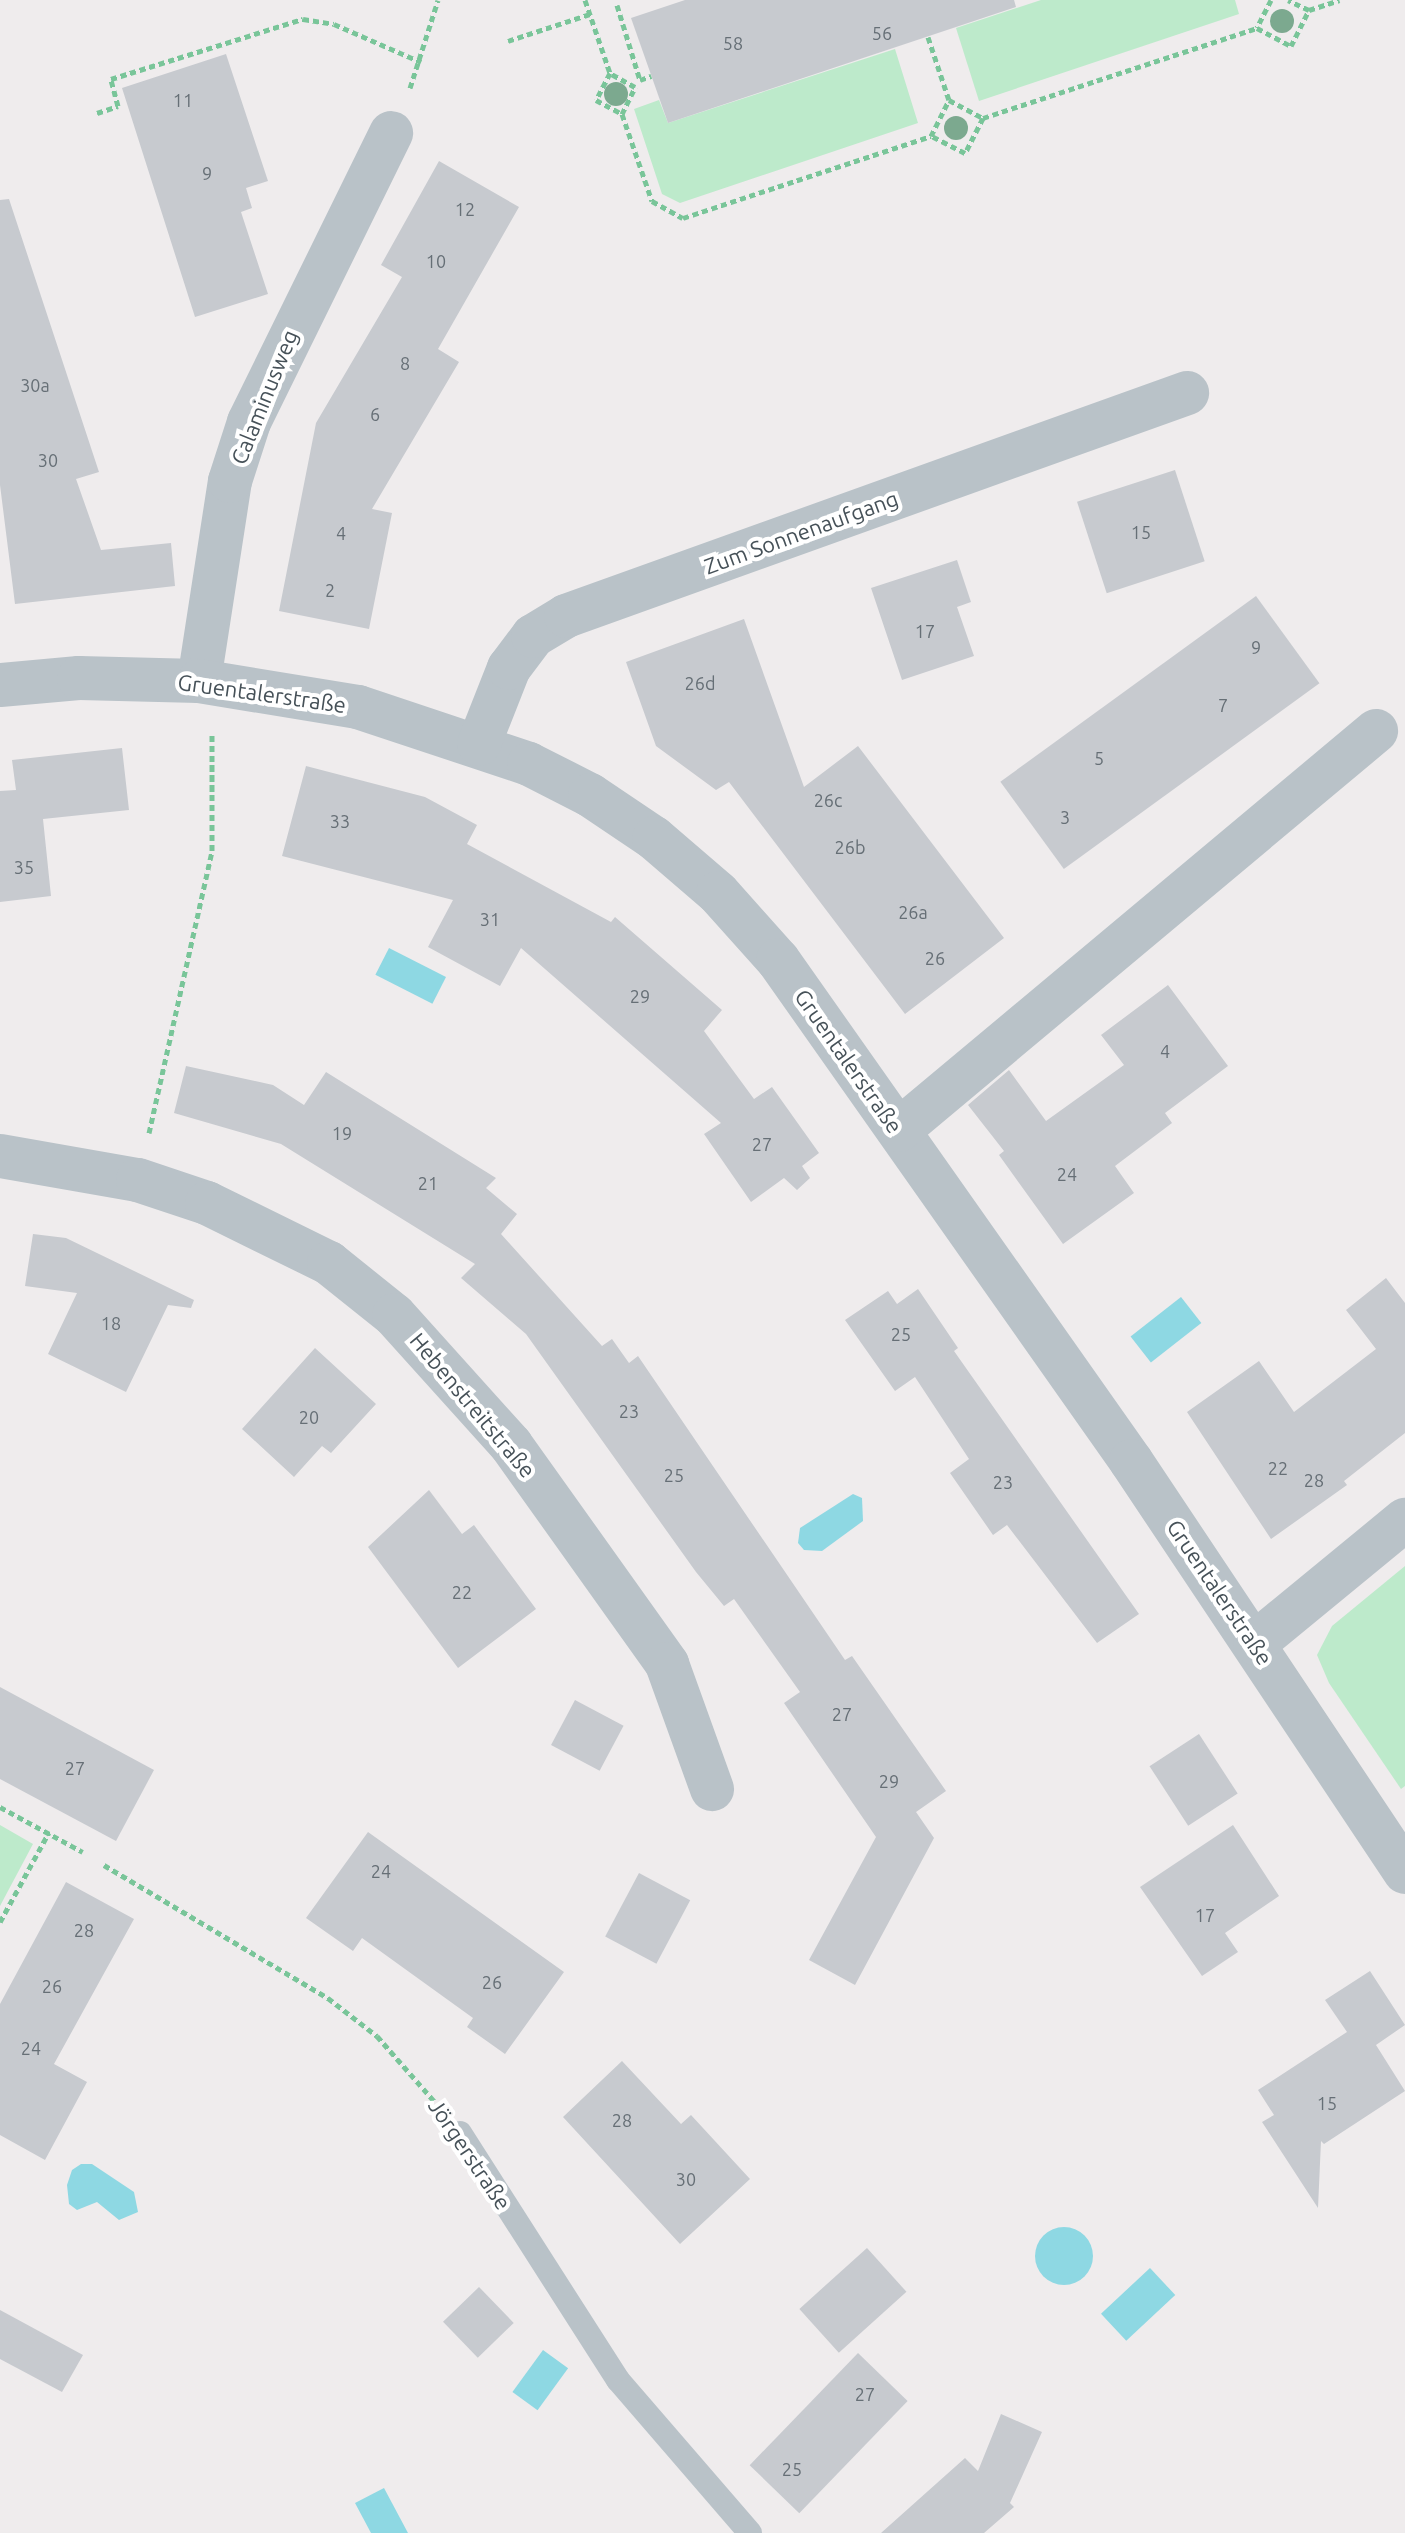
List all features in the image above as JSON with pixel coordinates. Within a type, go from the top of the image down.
[{"type":"street","name":"Calaminusweg","points":[[199,681],[230,481],[249,422],[391,133]]},
{"type":"street","name":"Zum Sonnenaufgang","points":[[479,744],[509,668],[533,636],[566,616],[1187,393]]},
{"type":"street","name":"Gruentalerstraße","points":[[0,685],[79,678],[199,681],[358,707],[479,744],[590,795],[654,838],[718,893],[778,960],[1255,1643],[1405,1872]]},
{"type":"street","points":[[899,1130],[1376,731]]},
{"type":"street","name":"Hebenstreitstraße","points":[[0,1156],[138,1180],[207,1203],[329,1263],[394,1315],[511,1445],[667,1664],[712,1789]]},
{"type":"street","points":[[1255,1643],[1405,1520]]},
{"type":"lane","name":"Jörgerstraße","points":[[460,2133],[618,2380],[750,2533]]},
{"type":"path","points":[[391,133],[421,62],[438,0]]},
{"type":"path","points":[[585,0],[610,73],[635,87],[622,114]]},
{"type":"path","points":[[610,73],[596,100],[622,114],[652,201],[683,218],[931,136],[965,153],[983,118],[1257,28],[1271,0]]},
{"type":"path","points":[[1288,0],[1309,10],[1339,0]]},
{"type":"path","points":[[617,5],[640,80],[651,76]]},
{"type":"path","points":[[1257,28],[1291,46],[1309,10]]},
{"type":"path","points":[[508,41],[590,14]]},
{"type":"path","points":[[97,113],[118,106],[111,79],[303,19],[334,24],[421,62]]},
{"type":"path","points":[[928,37],[949,100],[983,118]]},
{"type":"path","points":[[931,136],[949,100]]},
{"type":"path","points":[[148,1138],[212,851],[212,721]]},
{"type":"path","points":[[0,1807],[83,1852]]},
{"type":"path","points":[[0,1922],[49,1832]]},
{"type":"path","name":"Jörgerstraße","points":[[104,1865],[328,1998],[377,2036],[460,2133]]},
{"type":"green space","points":[[1041,0],[1235,0],[1239,14],[979,101],[956,28]]},
{"type":"green space","points":[[895,49],[918,123],[680,203],[662,194],[634,109],[659,100],[668,123]]},
{"type":"green space","points":[[1405,1566],[1405,1786],[1401,1789],[1329,1683],[1317,1655],[1332,1626]]},
{"type":"green space","points":[[0,1825],[33,1844],[0,1906]]},
{"type":"water","points":[[389,948],[446,977],[432,1004],[375,975]]},
{"type":"water","points":[[1181,1297],[1201,1323],[1151,1362],[1131,1336]]},
{"type":"water","points":[[853,1494],[862,1498],[863,1521],[822,1551],[804,1550],[798,1543],[800,1528]]},
{"type":"water","points":[[81,2164],[92,2164],[134,2192],[138,2212],[119,2220],[97,2202],[77,2210],[69,2204],[67,2185],[72,2170]]},
{"type":"water","points":[[1064,2227],[1085,2235],[1093,2256],[1085,2277],[1064,2285],[1043,2277],[1035,2256],[1043,2235]]},
{"type":"water","points":[[1150,2268],[1175,2295],[1126,2341],[1101,2314]]},
{"type":"water","points":[[543,2350],[568,2368],[538,2410],[512,2392]]},
{"type":"water","points":[[384,2488],[408,2533],[371,2533],[355,2503]]},
{"type":"building","points":[[685,0],[1014,0],[1016,7],[668,123],[631,18]]},
{"type":"building","points":[[226,54],[268,181],[246,188],[252,208],[241,212],[268,294],[195,317],[122,88]]},
{"type":"building","points":[[439,161],[519,207],[438,349],[459,362],[372,509],[392,513],[369,629],[279,611],[316,423],[402,277],[381,265]]},
{"type":"building","points":[[9,199],[99,472],[76,479],[101,550],[171,543],[175,586],[15,604],[0,485],[0,200]]},
{"type":"building","points":[[1175,470],[1205,561],[1107,593],[1077,502]]},
{"type":"building","points":[[957,560],[971,602],[957,607],[974,656],[902,680],[871,588]]},
{"type":"building","points":[[1256,596],[1319,683],[1064,869],[1000,782]]},
{"type":"building","points":[[744,619],[804,787],[858,746],[1004,938],[905,1014],[729,782],[716,790],[656,746],[626,662]]},
{"type":"building","points":[[122,748],[129,810],[43,819],[51,896],[0,902],[0,791],[16,790],[12,760]]},
{"type":"building","points":[[306,766],[425,797],[477,825],[467,844],[611,922],[615,917],[722,1010],[704,1031],[754,1099],[772,1087],[819,1153],[802,1166],[810,1178],[797,1190],[784,1178],[751,1202],[704,1134],[721,1123],[521,948],[500,986],[428,947],[453,900],[282,856]]},
{"type":"building","points":[[1168,985],[1228,1066],[1165,1113],[1172,1123],[1115,1166],[1134,1193],[1063,1244],[999,1155],[1004,1151],[968,1105],[1009,1070],[1046,1121],[1124,1065],[1101,1035]]},
{"type":"building","points":[[186,1066],[273,1085],[304,1105],[326,1072],[496,1178],[486,1188],[517,1214],[501,1234],[602,1346],[612,1339],[629,1363],[638,1356],[845,1660],[852,1656],[946,1791],[916,1812],[934,1838],[855,1985],[809,1960],[876,1837],[784,1703],[800,1692],[734,1599],[724,1606],[696,1572],[526,1334],[461,1278],[475,1264],[281,1144],[174,1113]]},
{"type":"building","points":[[33,1234],[66,1238],[194,1300],[191,1308],[168,1305],[126,1392],[48,1354],[77,1293],[25,1286]]},
{"type":"building","points":[[1386,1278],[1405,1303],[1405,1433],[1344,1481],[1347,1485],[1271,1539],[1187,1412],[1259,1361],[1294,1412],[1376,1349],[1346,1310]]},
{"type":"building","points":[[918,1289],[958,1348],[954,1351],[1139,1614],[1097,1643],[1007,1525],[993,1535],[950,1473],[969,1459],[915,1377],[895,1391],[845,1320],[888,1291],[897,1304]]},
{"type":"building","points":[[315,1348],[376,1404],[331,1453],[322,1446],[294,1477],[242,1429]]},
{"type":"building","points":[[429,1490],[462,1534],[474,1525],[536,1609],[458,1668],[368,1547]]},
{"type":"building","points":[[0,1687],[154,1770],[116,1841],[0,1779]]},
{"type":"building","points":[[575,1700],[624,1726],[600,1771],[551,1745]]},
{"type":"building","points":[[1199,1734],[1238,1794],[1188,1826],[1150,1766]]},
{"type":"building","points":[[1233,1825],[1279,1896],[1225,1933],[1238,1952],[1202,1976],[1140,1887]]},
{"type":"building","points":[[368,1832],[564,1972],[505,2054],[467,2027],[473,2018],[362,1938],[353,1951],[306,1918]]},
{"type":"building","points":[[639,1873],[690,1900],[656,1964],[605,1937]]},
{"type":"building","points":[[66,1882],[134,1919],[54,2064],[87,2082],[45,2160],[0,2135],[0,2004]]},
{"type":"building","points":[[1370,1971],[1405,2025],[1376,2045],[1405,2091],[1324,2144],[1321,2141],[1318,2208],[1262,2122],[1274,2115],[1258,2090],[1347,2032],[1325,2000]]},
{"type":"building","points":[[622,2061],[681,2124],[691,2115],[750,2179],[680,2244],[563,2117]]},
{"type":"building","points":[[867,2248],[906,2292],[839,2353],[799,2309]]},
{"type":"building","points":[[479,2287],[514,2323],[478,2358],[443,2322]]},
{"type":"building","points":[[0,2310],[83,2355],[62,2392],[0,2359]]},
{"type":"building","points":[[858,2353],[908,2401],[799,2513],[750,2465]]},
{"type":"building","points":[[1001,2414],[1042,2432],[1010,2503],[1014,2507],[984,2533],[881,2533],[965,2458],[978,2471]]}]
